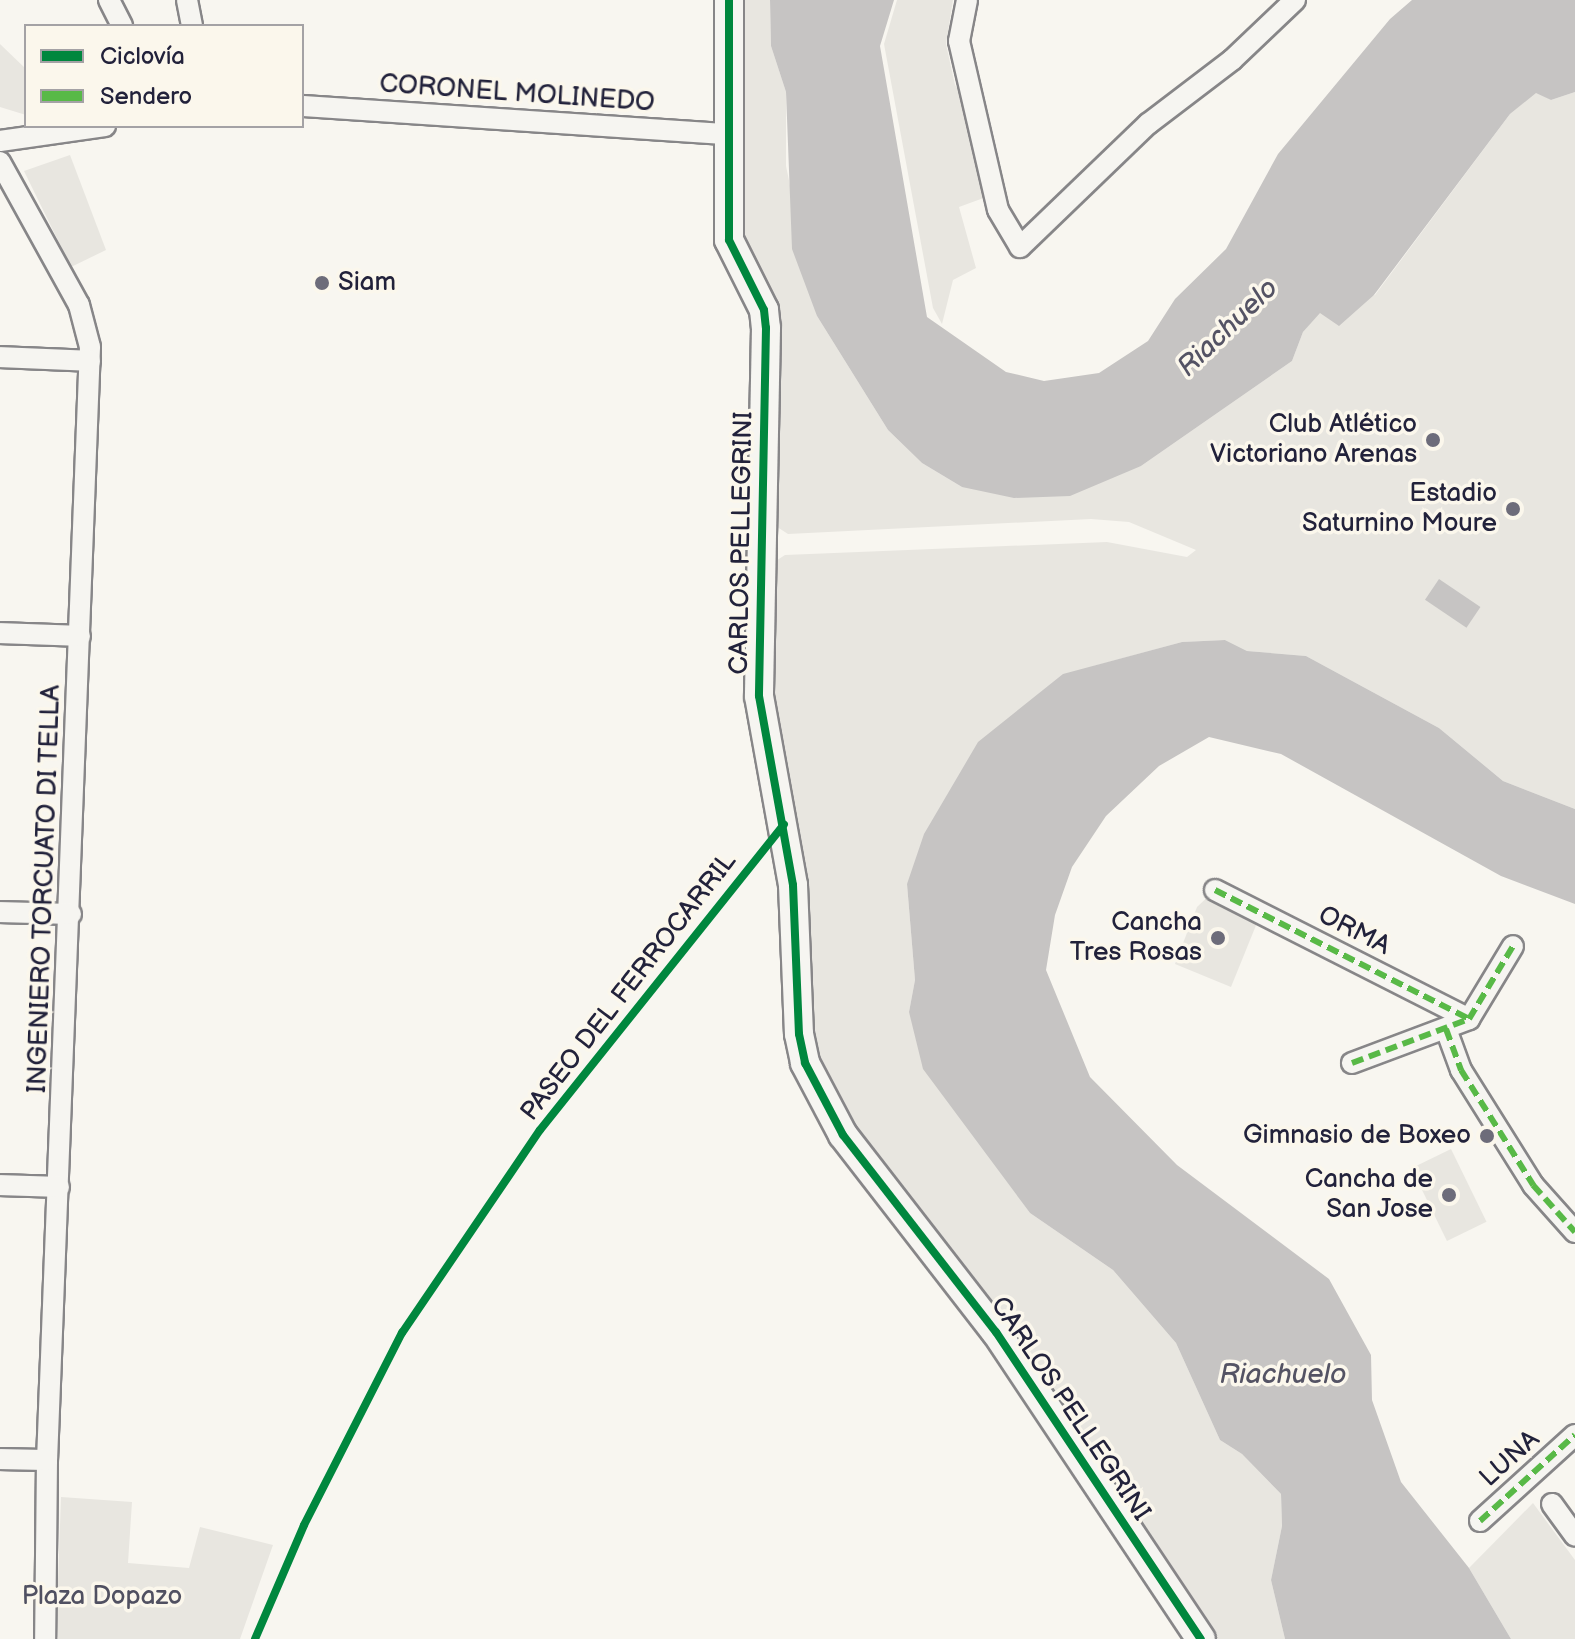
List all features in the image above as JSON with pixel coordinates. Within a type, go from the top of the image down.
[{"type":"street","points":[[109,0],[121,24]]},
{"type":"street","points":[[187,0],[192,24]]},
{"type":"street","name":"CARLOS PELLEGRINI","points":[[729,0],[729,240],[764,310],[766,328],[759,696],[793,885],[799,1034],[805,1063],[843,1135],[996,1332],[1201,1639]]},
{"type":"street","points":[[967,0],[959,41],[998,210],[1020,247],[1148,124],[1232,60],[1295,0]]},
{"type":"street","name":"CORONEL MOLINEDO","points":[[304,106],[729,134]]},
{"type":"street","points":[[0,141],[91,128]]},
{"type":"street","name":"INGENIERO TORCUATO DI TELLA","points":[[0,162],[86,319],[90,361],[71,914],[47,1460],[45,1639]]},
{"type":"street","points":[[0,357],[90,361]]},
{"type":"street","points":[[0,633],[80,636]]},
{"type":"street","name":"ORMA","points":[[1215,890],[1469,1019]]},
{"type":"street","points":[[0,912],[71,914]]},
{"type":"street","points":[[1352,1063],[1469,1019],[1513,946]]},
{"type":"street","points":[[1446,1029],[1461,1070],[1533,1185],[1575,1232]]},
{"type":"street","points":[[0,1185],[59,1187]]},
{"type":"street","name":"LUNA","points":[[1480,1521],[1575,1435]]},
{"type":"street","points":[[0,1459],[47,1460]]},
{"type":"street","points":[[1552,1504],[1575,1536]]},
{"type":"green space","points":[[733,0],[770,0],[771,46],[786,92],[786,166],[817,316],[888,430],[922,463],[962,487],[1141,466],[1292,361],[1303,332],[1320,312],[1375,295],[1510,114],[1536,92],[1551,100],[1575,92],[1575,809],[1503,781],[1439,728],[1306,656],[1247,651],[1225,640],[1182,642],[1094,666],[907,884],[915,980],[909,1012],[1002,1174],[1030,1213],[1113,1270],[1176,1343],[1220,1440],[1242,1454],[1281,1494],[1282,1526],[1271,1580],[1285,1639],[1216,1639],[871,1157],[815,1059],[808,1016],[810,927],[768,689],[768,566],[785,555],[1107,542],[1187,557],[1196,550],[1129,522],[1091,519],[788,534],[768,521],[773,349],[738,251]]},
{"type":"green space","points":[[897,0],[953,0],[946,44],[955,85],[967,100],[989,196],[959,207],[976,268],[953,280],[942,324],[933,308],[884,44]]},
{"type":"green space","points":[[0,44],[24,67],[24,114],[0,107]]},
{"type":"green space","points":[[70,155],[106,250],[71,267],[24,171]]},
{"type":"green space","name":"Cancha Tres Rosas","points":[[1215,890],[1261,913],[1231,987],[1175,964],[1197,907]]},
{"type":"green space","name":"Cancha de San Jose","points":[[1451,1149],[1487,1222],[1447,1241],[1411,1168]]},
{"type":"green space","name":"Plaza Dopazo","points":[[61,1497],[132,1502],[128,1563],[189,1568],[200,1527],[273,1545],[240,1639],[56,1639]]},
{"type":"green space","points":[[1533,1503],[1575,1560],[1575,1639],[1511,1639],[1469,1568]]},
{"type":"water","name":"Riachuelo","points":[[770,0],[894,0],[880,46],[927,317],[1006,372],[1044,381],[1099,373],[1148,341],[1175,299],[1226,249],[1278,154],[1390,19],[1412,0],[1575,0],[1575,92],[1551,100],[1536,93],[1510,114],[1374,295],[1339,326],[1320,313],[1303,332],[1292,361],[1141,466],[1070,496],[1014,498],[962,487],[922,463],[888,430],[817,316],[792,249],[786,92],[771,46]]},
{"type":"water","points":[[1439,579],[1480,607],[1466,628],[1425,600]]},
{"type":"water","name":"Riachuelo","points":[[1225,640],[1247,651],[1306,656],[1439,728],[1503,781],[1575,809],[1575,904],[1501,876],[1281,754],[1209,737],[1159,766],[1106,816],[1072,867],[1055,915],[1046,970],[1090,1077],[1177,1165],[1329,1279],[1371,1355],[1372,1400],[1401,1482],[1469,1568],[1511,1639],[1285,1639],[1271,1580],[1282,1526],[1281,1494],[1242,1454],[1220,1440],[1176,1343],[1113,1270],[1030,1213],[923,1069],[909,1012],[915,980],[907,884],[924,834],[978,742],[1063,674],[1182,642]]},
{"type":"marked path","points":[[1215,890],[1469,1019]]},
{"type":"marked path","points":[[1352,1063],[1469,1019],[1513,946]]},
{"type":"marked path","points":[[1446,1029],[1461,1070],[1533,1185],[1575,1232]]},
{"type":"marked path","points":[[1480,1521],[1575,1435]]},
{"type":"cycle path","points":[[729,0],[729,240],[764,310],[766,328],[759,696],[793,885],[799,1034],[805,1063],[843,1135],[996,1332],[1201,1639]]},
{"type":"cycle path","name":"PASEO DEL FERROCARRIL","points":[[255,1639],[304,1525],[402,1333],[540,1130],[784,824]]},
{"type":"place","name":"Siam","points":[[322,283]]},
{"type":"place","name":"Club Atlético Victoriano Arenas","points":[[1433,440]]},
{"type":"place","name":"Estadio Saturnino Moure","points":[[1513,509]]},
{"type":"place","name":"Cancha Tres Rosas","points":[[1218,938]]},
{"type":"place","name":"Gimnasio de Boxeo","points":[[1487,1136]]},
{"type":"place","name":"Cancha de San Jose","points":[[1449,1195]]}]
